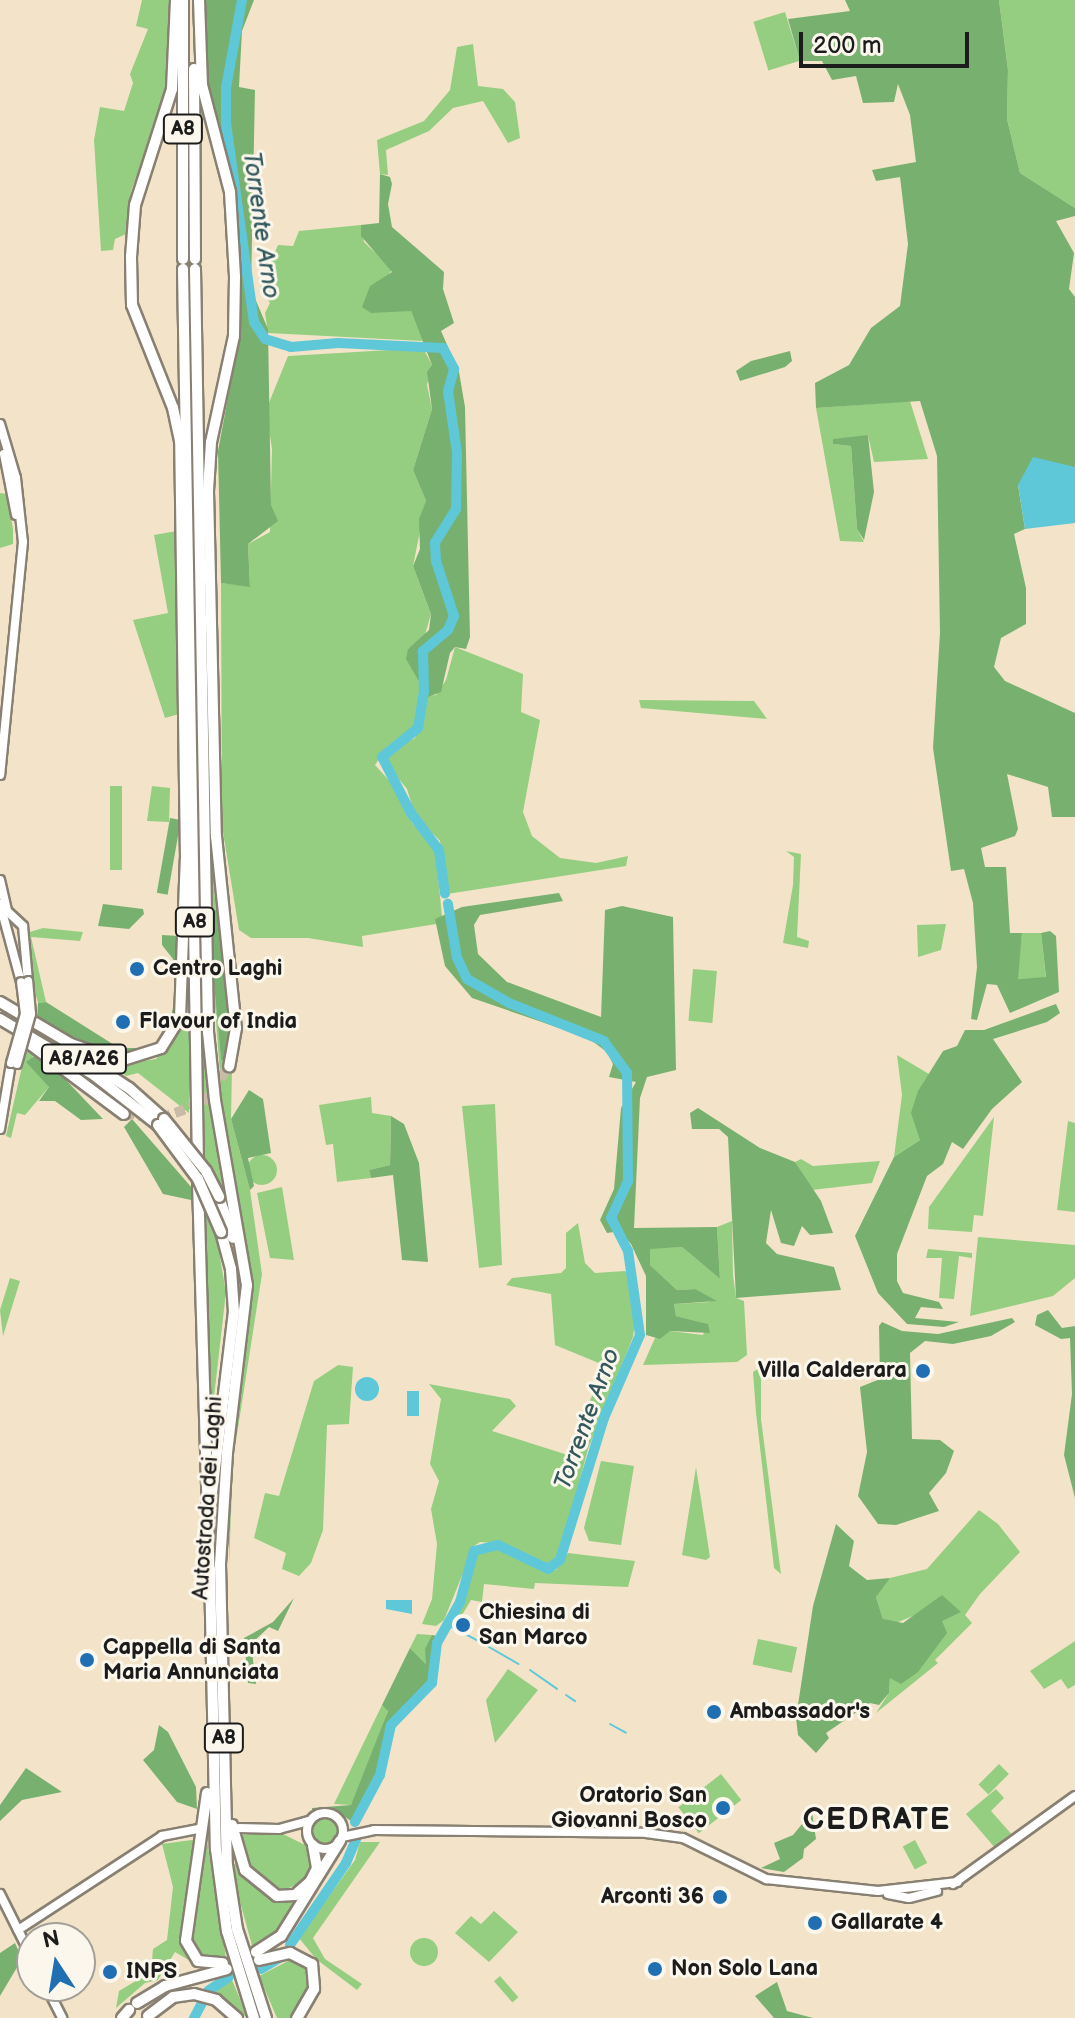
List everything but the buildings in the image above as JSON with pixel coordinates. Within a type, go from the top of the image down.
[{"type":"highway","points":[[0,1004],[71,1044],[120,1061],[161,1048],[180,1018],[186,858],[180,441],[173,408],[132,305],[131,257],[135,205],[172,89],[176,0]]},
{"type":"highway","name":"A8","points":[[183,0],[208,1032],[215,1100],[245,1264],[244,1312]]},
{"type":"highway","points":[[196,0],[203,97],[230,192],[235,277],[234,336],[211,442],[208,491],[216,836],[236,1028],[229,1066]]},
{"type":"highway","name":"A8","points":[[196,0],[189,264],[196,1113],[210,1575]]},
{"type":"highway","name":"A8/A26","points":[[0,1004],[129,1088],[161,1122]]},
{"type":"highway","points":[[0,1019],[94,1075],[161,1122],[206,1171],[231,1227],[244,1312]]},
{"type":"highway","points":[[0,1019],[124,1114]]},
{"type":"highway","points":[[161,1122],[198,1179],[221,1232],[231,1269],[234,1312],[212,1489],[210,1575]]},
{"type":"highway","name":"Autostrada dei Laghi","points":[[244,1312],[227,1453],[222,1658],[231,1903],[266,2018]]},
{"type":"highway","name":"Autostrada dei Laghi","points":[[210,1575],[212,1767],[223,1908],[254,2018]]},
{"type":"highway","points":[[222,1658],[236,1853],[255,1882],[287,1897],[301,1892],[314,1875],[310,1842]]},
{"type":"highway","points":[[129,2010],[165,1986],[225,1966],[198,1961],[186,1941],[212,1767]]},
{"type":"highway","points":[[297,2018],[314,1989],[312,1964],[290,1953],[257,1956],[281,1936],[341,1839]]},
{"type":"highway","points":[[148,2016],[173,1997],[194,1994],[216,2000],[237,2018]]},
{"type":"main road","points":[[0,424],[20,501],[21,556],[0,775]]},
{"type":"main road","points":[[0,440],[21,556]]},
{"type":"main road","points":[[0,880],[31,1014],[14,1063],[0,1129]]},
{"type":"main road","points":[[0,904],[13,930]]},
{"type":"main road","points":[[239,1828],[279,1829],[310,1821],[325,1813],[342,1825],[374,1830],[661,1834],[683,1838],[745,1870],[803,1882],[878,1891],[957,1882],[970,1876],[1075,1796]]},
{"type":"main road","points":[[310,1821],[310,1842]]},
{"type":"main road","points":[[341,1839],[342,1825]]},
{"type":"main road","points":[[30,1922],[162,1836],[197,1829]]},
{"type":"main road","points":[[279,1829],[325,1849],[341,1839],[374,1830]]},
{"type":"main road","points":[[0,1894],[16,1926]]},
{"type":"green space","points":[[142,0],[174,0],[168,91],[131,191],[126,234],[115,239],[113,250],[101,251],[94,140],[100,107],[124,111],[133,83],[130,74],[148,29],[136,26]]},
{"type":"green space","points":[[205,0],[254,0],[242,31],[239,87],[255,90],[251,289],[268,329],[271,505],[278,521],[248,544],[250,587],[221,583],[218,451],[236,355],[239,231],[227,158],[209,97]]},
{"type":"green space","points":[[845,0],[999,0],[1008,70],[1007,119],[1020,173],[1075,208],[1075,216],[1056,221],[1074,253],[1069,289],[1075,297],[1075,467],[1018,485],[1025,529],[1014,534],[1026,588],[1026,624],[1001,638],[994,667],[1005,681],[1075,713],[1075,817],[1052,817],[1048,787],[1007,774],[1018,829],[1015,836],[981,848],[985,867],[1006,867],[1010,933],[1022,933],[1018,979],[1046,977],[1041,933],[1050,931],[1056,936],[1059,992],[1010,1013],[997,985],[987,984],[977,1020],[971,1019],[977,967],[973,903],[964,869],[951,871],[933,748],[940,633],[937,456],[920,401],[816,408],[815,383],[849,365],[871,328],[900,306],[908,244],[900,177],[876,181],[872,170],[916,162],[910,115],[898,84],[894,102],[863,103],[856,76],[832,80],[822,61],[800,61],[788,19],[850,11]]},
{"type":"green space","points":[[999,0],[1075,0],[1075,208],[1020,173],[1007,119],[1008,70]]},
{"type":"green space","points":[[785,12],[800,61],[768,70],[753,22]]},
{"type":"green space","points":[[473,44],[478,86],[503,89],[515,102],[520,138],[508,143],[483,101],[453,108],[429,131],[386,150],[388,175],[380,174],[377,140],[424,121],[450,90],[457,47]]},
{"type":"green space","points":[[380,174],[390,177],[392,184],[388,204],[392,227],[444,272],[443,289],[454,323],[441,331],[459,372],[465,407],[470,637],[466,649],[455,647],[450,653],[441,692],[428,697],[406,659],[408,649],[429,630],[431,614],[413,566],[420,549],[419,519],[426,501],[413,470],[432,409],[427,372],[432,365],[411,311],[371,313],[362,307],[370,286],[392,272],[361,236],[361,225],[379,223]]},
{"type":"green space","points":[[361,225],[364,242],[392,269],[387,278],[370,286],[411,311],[423,341],[268,333],[265,313],[270,303],[260,288],[278,245],[293,246],[299,231]]},
{"type":"green space","points":[[423,348],[432,365],[427,385],[432,409],[413,470],[426,501],[413,566],[431,614],[424,638],[408,649],[423,694],[415,728],[388,746],[375,765],[395,787],[412,823],[435,847],[442,916],[436,924],[362,936],[363,947],[308,938],[251,938],[239,930],[222,826],[221,583],[250,586],[248,544],[270,532],[272,449],[266,410],[288,356]]},
{"type":"green space","points":[[790,351],[792,361],[785,367],[740,381],[736,371],[751,361]]},
{"type":"green space","points":[[910,401],[928,459],[874,462],[868,435],[834,444],[851,446],[857,529],[864,542],[840,541],[816,408]]},
{"type":"green space","points":[[868,435],[874,492],[864,540],[857,529],[851,446],[833,444],[833,439]]},
{"type":"green space","points":[[0,493],[7,494],[13,544],[0,548]]},
{"type":"green space","points":[[177,531],[179,714],[165,718],[133,620],[168,613],[154,535]]},
{"type":"green space","points":[[455,647],[523,674],[521,712],[540,720],[523,812],[532,836],[560,858],[596,863],[628,856],[626,866],[447,894],[440,841],[415,815],[407,789],[385,762],[394,748],[415,738],[426,696],[436,695],[446,680]]},
{"type":"green space","points":[[639,700],[754,701],[767,719],[641,708]]},
{"type":"green space","points":[[110,786],[122,786],[122,870],[110,870]]},
{"type":"green space","points":[[152,786],[170,788],[169,822],[147,821]]},
{"type":"green space","points":[[170,818],[181,820],[168,895],[157,893]]},
{"type":"green space","points":[[209,819],[220,910],[209,912]]},
{"type":"green space","points":[[786,851],[801,854],[797,937],[809,941],[808,948],[783,943],[793,885],[794,857]]},
{"type":"green space","points":[[559,893],[563,901],[480,915],[474,925],[478,954],[507,982],[601,1017],[605,910],[622,906],[673,917],[676,1070],[647,1077],[640,1098],[634,1228],[717,1227],[720,1279],[682,1247],[650,1249],[650,1265],[677,1290],[695,1289],[717,1301],[674,1304],[676,1316],[708,1324],[710,1333],[670,1331],[660,1339],[646,1335],[646,1276],[631,1244],[620,1231],[607,1233],[600,1220],[614,1189],[621,1108],[636,1082],[609,1077],[613,1064],[607,1052],[588,1038],[472,998],[445,966],[435,919],[462,907]]},
{"type":"green space","points":[[103,904],[143,909],[144,914],[129,929],[98,926]]},
{"type":"green space","points":[[217,910],[233,1026],[226,1064],[221,1060],[211,951],[209,912]]},
{"type":"green space","points":[[946,924],[941,950],[918,957],[917,925]]},
{"type":"green space","points":[[43,928],[83,932],[80,941],[31,937],[46,1002],[38,1003],[23,946],[30,932]]},
{"type":"green space","points":[[1022,933],[1041,933],[1046,978],[1017,979]]},
{"type":"green space","points":[[162,935],[179,936],[176,1020],[167,1033],[175,999],[173,959],[162,945]]},
{"type":"green space","points":[[211,951],[221,1060],[232,1069],[231,1119],[250,1190],[262,1274],[233,1460],[229,1567],[229,1475],[251,1284],[223,1116]]},
{"type":"green space","points":[[693,969],[717,971],[712,1023],[688,1021]]},
{"type":"green space","points":[[199,987],[225,1193],[222,1194],[201,1154]]},
{"type":"green space","points":[[46,1002],[119,1048],[154,1048],[128,1057],[92,1049],[37,1018],[38,1003]]},
{"type":"green space","points":[[1056,1004],[1060,1013],[1047,1022],[993,1039],[1022,1082],[992,1109],[963,1149],[952,1142],[943,1164],[927,1176],[897,1254],[897,1281],[903,1293],[939,1302],[943,1309],[921,1307],[915,1318],[959,1322],[944,1327],[907,1324],[878,1293],[855,1236],[894,1157],[920,1140],[911,1113],[918,1091],[943,1051],[957,1046],[965,1030],[984,1030]]},
{"type":"green space","points":[[183,1025],[190,1026],[189,1113],[138,1073],[126,1076],[114,1066],[156,1059]]},
{"type":"green space","points":[[27,1045],[37,1054],[32,1057],[49,1087],[25,1115],[17,1113],[11,1138],[6,1136]]},
{"type":"green space","points":[[37,1054],[103,1119],[81,1120],[55,1101],[39,1101],[49,1087],[26,1062]]},
{"type":"green space","points":[[897,1055],[929,1074],[923,1083],[920,1140],[894,1157],[902,1095]]},
{"type":"green space","points":[[249,1090],[263,1099],[271,1153],[248,1158],[254,1186],[250,1190],[231,1119]]},
{"type":"green space","points":[[371,1097],[372,1113],[391,1116],[390,1165],[369,1170],[371,1178],[337,1182],[333,1144],[326,1145],[319,1105]]},
{"type":"green space","points":[[495,1104],[502,1265],[479,1268],[462,1106]]},
{"type":"green space","points":[[698,1108],[760,1148],[795,1162],[821,1201],[833,1233],[810,1235],[802,1226],[794,1246],[781,1243],[771,1210],[766,1243],[777,1254],[834,1267],[841,1290],[736,1298],[728,1137],[719,1129],[692,1129],[690,1113]]},
{"type":"green space","points":[[391,1116],[404,1124],[419,1163],[428,1262],[402,1260],[393,1175],[371,1178],[369,1170],[390,1165]]},
{"type":"green space","points":[[994,1117],[983,1216],[974,1215],[972,1232],[928,1229],[929,1207]]},
{"type":"green space","points":[[132,1119],[192,1188],[191,1200],[163,1194],[124,1127]]},
{"type":"green space","points":[[1068,1121],[1075,1123],[1075,1212],[1057,1210]]},
{"type":"green space","points":[[262,1155],[273,1159],[277,1170],[273,1181],[262,1185],[251,1181],[247,1170],[251,1159]]},
{"type":"green space","points":[[801,1159],[813,1166],[880,1161],[872,1183],[812,1190],[795,1162]]},
{"type":"green space","points":[[282,1187],[294,1260],[270,1258],[257,1193]]},
{"type":"green space","points":[[202,1203],[215,1229],[226,1292],[209,1441]]},
{"type":"green space","points":[[732,1221],[733,1275],[736,1298],[744,1301],[747,1355],[737,1362],[643,1365],[655,1338],[670,1331],[703,1335],[707,1324],[676,1316],[674,1304],[710,1302],[695,1289],[677,1290],[650,1265],[650,1248],[682,1247],[720,1279],[717,1227]]},
{"type":"green space","points":[[578,1223],[585,1263],[595,1273],[625,1271],[631,1278],[636,1315],[633,1337],[588,1449],[561,1552],[548,1565],[497,1543],[480,1542],[474,1546],[444,1620],[436,1626],[422,1624],[432,1599],[437,1544],[431,1509],[439,1481],[430,1464],[441,1399],[429,1384],[510,1399],[516,1406],[492,1431],[574,1457],[584,1413],[606,1366],[555,1345],[551,1294],[506,1285],[512,1278],[561,1273],[566,1268],[566,1233]]},
{"type":"green space","points":[[978,1237],[1075,1245],[1075,1278],[1053,1296],[970,1316]]},
{"type":"green space","points":[[928,1249],[972,1253],[972,1258],[959,1256],[954,1299],[939,1298],[942,1258],[926,1258]]},
{"type":"green space","points":[[10,1278],[20,1281],[3,1336],[0,1310]]},
{"type":"green space","points":[[1048,1310],[1062,1328],[1075,1326],[1075,1498],[1064,1455],[1072,1394],[1070,1338],[1061,1339],[1035,1325],[1037,1315]]},
{"type":"green space","points":[[1012,1318],[1015,1322],[991,1336],[953,1344],[925,1341],[910,1353],[912,1439],[940,1440],[954,1451],[946,1473],[929,1493],[939,1511],[896,1525],[878,1524],[858,1496],[867,1452],[860,1387],[880,1379],[879,1326],[882,1322],[902,1331],[938,1334]]},
{"type":"green space","points":[[338,1365],[353,1367],[349,1424],[327,1425],[323,1530],[311,1563],[299,1576],[282,1569],[286,1553],[254,1538],[265,1493],[279,1496],[314,1381]]},
{"type":"green space","points":[[761,1367],[761,1419],[781,1574],[774,1568],[756,1413],[753,1372]]},
{"type":"green space","points":[[601,1461],[634,1466],[621,1545],[589,1541],[584,1528]]},
{"type":"green space","points":[[696,1467],[710,1557],[706,1560],[682,1555]]},
{"type":"green space","points":[[979,1510],[998,1524],[1020,1552],[980,1594],[965,1615],[972,1623],[935,1660],[938,1663],[876,1713],[889,1693],[890,1677],[942,1621],[942,1595],[925,1611],[891,1625],[883,1619],[876,1597],[879,1587],[890,1578],[927,1569]]},
{"type":"green space","points":[[836,1524],[854,1541],[849,1566],[867,1580],[890,1578],[876,1597],[883,1619],[903,1623],[942,1595],[961,1612],[942,1621],[947,1633],[918,1672],[901,1684],[890,1678],[889,1693],[879,1705],[870,1703],[826,1733],[829,1738],[816,1753],[798,1735],[796,1718],[813,1606]]},
{"type":"green space","points":[[486,1548],[497,1548],[546,1571],[556,1570],[568,1553],[635,1561],[628,1587],[535,1583],[534,1589],[484,1584],[482,1602],[471,1600],[455,1627],[451,1624],[475,1557]]},
{"type":"green space","points":[[294,1598],[278,1631],[269,1627],[251,1644],[256,1684],[248,1683],[244,1638],[273,1622]]},
{"type":"green space","points":[[417,1634],[432,1635],[427,1665],[410,1648]]},
{"type":"green space","points":[[432,1635],[437,1636],[430,1681],[390,1722],[378,1774],[351,1821],[333,1809],[312,1812],[312,1808],[351,1805],[388,1711],[382,1705],[410,1648],[426,1664],[425,1649]]},
{"type":"green space","points":[[758,1639],[797,1647],[792,1673],[753,1664]]},
{"type":"green space","points":[[1075,1641],[1075,1685],[1068,1689],[1061,1679],[1044,1689],[1030,1671]]},
{"type":"green space","points":[[508,1669],[538,1690],[495,1743],[486,1700]]},
{"type":"green space","points":[[382,1705],[388,1710],[368,1772],[351,1805],[334,1804]]},
{"type":"green space","points":[[159,1725],[168,1732],[196,1787],[197,1809],[177,1802],[143,1760],[154,1750]]},
{"type":"green space","points":[[999,1764],[1009,1774],[988,1794],[978,1785]]},
{"type":"green space","points":[[26,1768],[62,1792],[22,1800],[0,1821],[0,1805]]},
{"type":"green space","points":[[721,1774],[741,1800],[699,1833],[678,1807]]},
{"type":"green space","points":[[996,1789],[1004,1798],[991,1811],[1014,1837],[996,1849],[966,1814]]},
{"type":"green space","points":[[812,1812],[816,1839],[804,1849],[803,1858],[784,1872],[761,1868],[780,1859],[774,1843],[793,1835]]},
{"type":"green space","points":[[324,1817],[334,1821],[338,1831],[334,1841],[324,1845],[314,1841],[310,1831],[314,1821]]},
{"type":"green space","points":[[281,1833],[309,1847],[312,1862],[303,1881],[281,1892],[247,1870],[238,1835]]},
{"type":"green space","points":[[199,1839],[184,1947],[200,1966],[224,1966],[206,1970],[175,1952],[158,1980],[145,1983],[116,2008],[119,1991],[151,1972],[153,1949],[167,1940],[173,1887],[162,1844]]},
{"type":"green space","points":[[207,1840],[226,1958],[206,1961],[193,1949],[190,1931]]},
{"type":"green space","points":[[915,1840],[927,1863],[915,1870],[903,1847]]},
{"type":"green space","points":[[360,1842],[380,1842],[313,1938],[325,1959],[362,1984],[357,1990],[316,1959],[299,1938],[355,1860]]},
{"type":"green space","points":[[236,1863],[264,1895],[301,1898],[274,1937],[253,1949],[237,1891],[232,1865]]},
{"type":"green space","points":[[494,1911],[518,1932],[489,1962],[455,1933],[471,1916],[481,1924]]},
{"type":"green space","points":[[424,1938],[434,1942],[438,1952],[434,1962],[424,1966],[414,1962],[410,1952],[414,1942]]},
{"type":"green space","points":[[15,1943],[16,1969],[0,1996],[0,1953]]},
{"type":"green space","points":[[294,1958],[308,1967],[310,1987],[291,2018],[277,2018],[259,1976]]},
{"type":"green space","points":[[500,1976],[518,1997],[512,2002],[494,1981]]},
{"type":"green space","points":[[232,1980],[248,2018],[212,1994]]},
{"type":"green space","points":[[777,1982],[787,2011],[813,2018],[774,2018],[755,1996]]},
{"type":"water","points":[[1033,457],[1075,467],[1075,523],[1025,529],[1018,485]]},
{"type":"water","points":[[367,1377],[376,1380],[379,1389],[376,1398],[367,1401],[358,1398],[355,1389],[358,1380]]},
{"type":"water","points":[[407,1391],[419,1391],[419,1416],[407,1416]]},
{"type":"water","points":[[386,1600],[412,1600],[412,1614],[386,1609]]},
{"type":"waterway","name":"Torrente Arno","points":[[242,0],[226,88],[226,123],[254,322],[265,339],[291,347],[338,343],[443,348],[454,369],[448,391],[457,453],[456,509],[435,543],[436,561],[454,616],[448,630],[423,651],[424,691],[418,728],[382,757],[411,813],[439,850],[445,894]]},
{"type":"waterway","name":"Torrente Arno","points":[[355,1822],[380,1775],[391,1725],[432,1683],[437,1643],[460,1602],[474,1551],[498,1545],[548,1569],[560,1560],[604,1418],[640,1335],[628,1251],[611,1218],[628,1181],[627,1073],[604,1041],[509,1003],[467,979],[457,958],[448,904]]},
{"type":"waterway","points":[[446,1624],[486,1645]]},
{"type":"waterway","points":[[489,1647],[518,1664]]},
{"type":"waterway","points":[[530,1670],[557,1689]]},
{"type":"waterway","points":[[566,1695],[575,1701]]},
{"type":"waterway","points":[[610,1724],[626,1733]]},
{"type":"waterway","name":"Torrente Arno","points":[[290,1945],[346,1863],[356,1839]]},
{"type":"waterway","name":"Torrente Arno","points":[[261,1969],[283,1956]]},
{"type":"waterway","name":"Torrente Arno","points":[[208,1991],[229,1977]]},
{"type":"waterway","name":"Torrente Arno","points":[[194,2018],[204,1999]]},
{"type":"tunnel","points":[[124,1114],[161,1118],[203,1103],[229,1066]]},
{"type":"place","name":"Centro Laghi","points":[[137,969]]},
{"type":"place","name":"Flavour of India","points":[[123,1022]]},
{"type":"place","name":"Villa Calderara","points":[[923,1371]]},
{"type":"place","name":"Chiesina di San Marco","points":[[463,1625]]},
{"type":"place","name":"Cappella di Santa Maria Annunciata","points":[[87,1660]]},
{"type":"place","name":"Ambassador's","points":[[714,1712]]},
{"type":"place","name":"Oratorio San Giovanni Bosco","points":[[723,1808]]},
{"type":"place","name":"Arconti 36","points":[[720,1897]]},
{"type":"place","name":"Gallarate 4","points":[[815,1923]]},
{"type":"place","name":"Non Solo Lana","points":[[655,1969]]},
{"type":"place","name":"INPS","points":[[110,1972]]},
{"type":"district","name":"CEDRATE","points":[[877,1820]]}]
